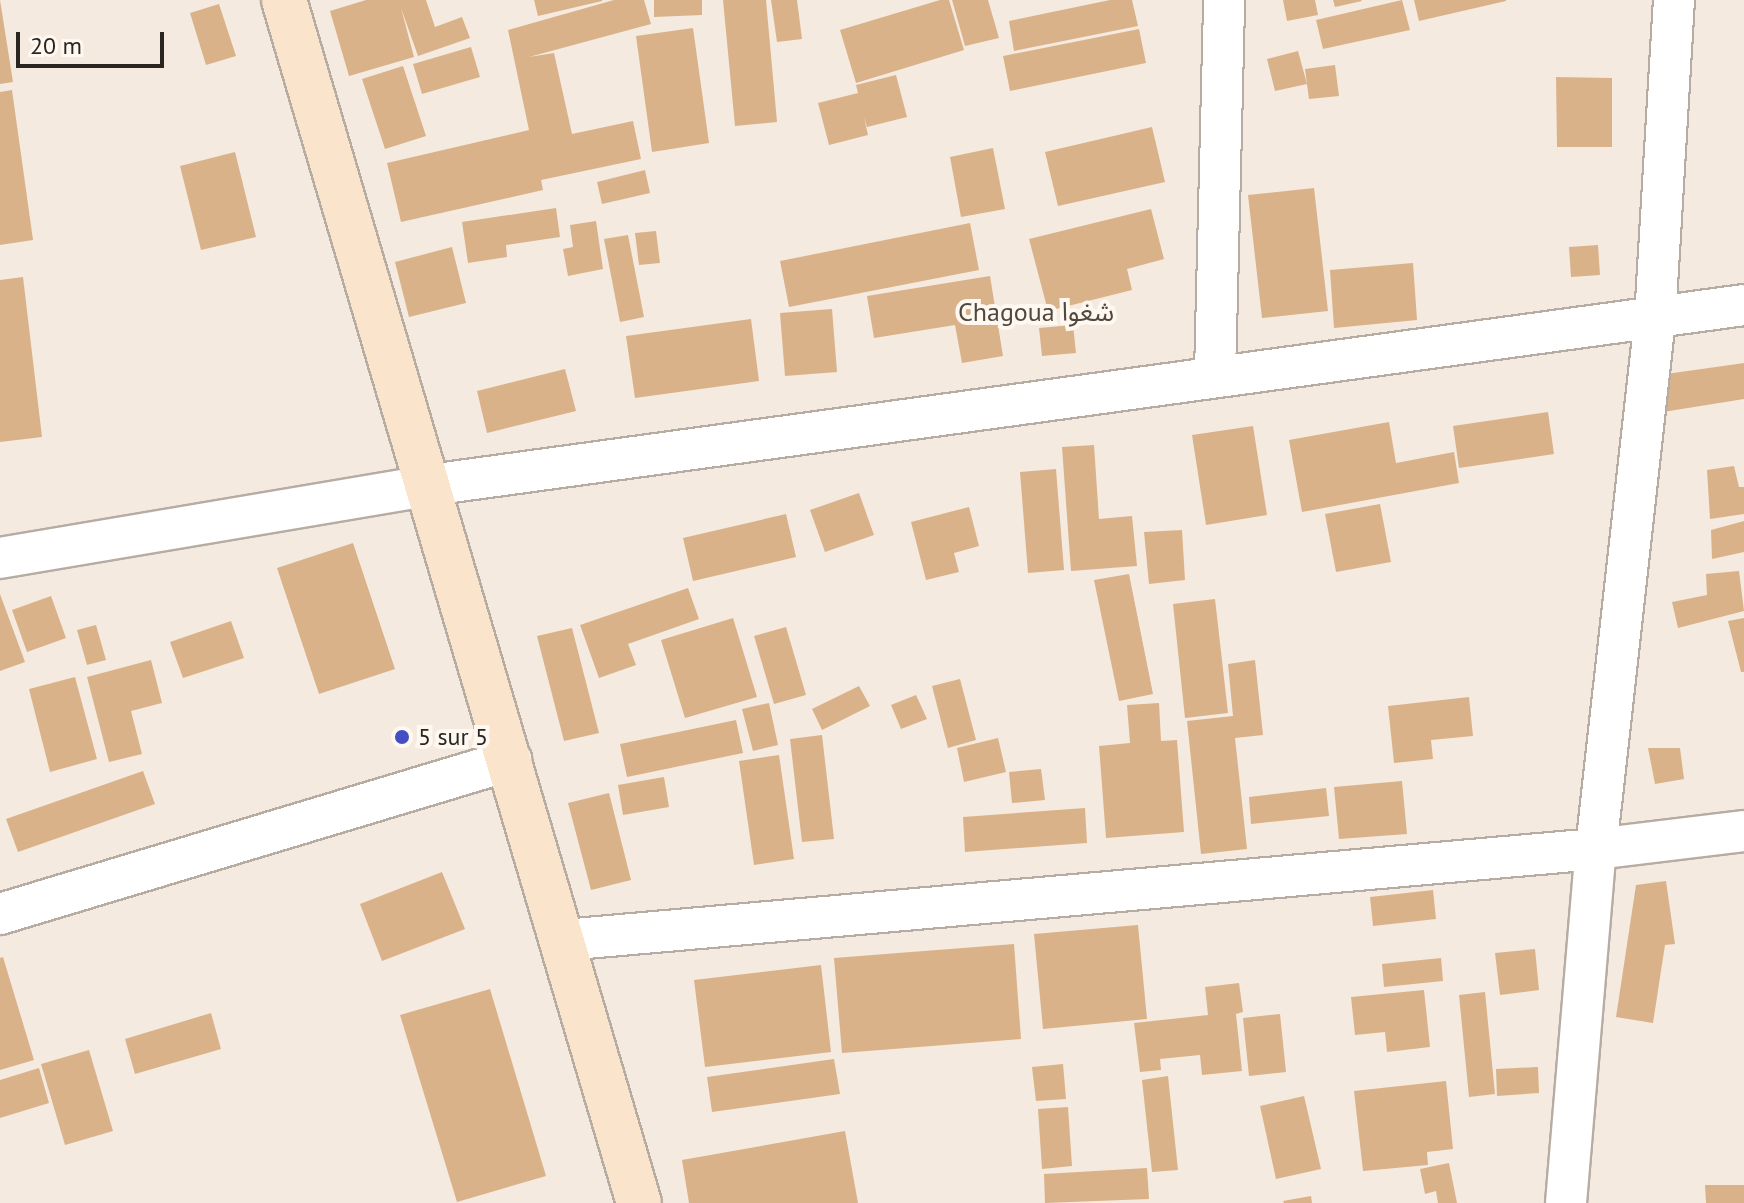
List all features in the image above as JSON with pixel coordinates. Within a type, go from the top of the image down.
[{"type":"street","points":[[284,0],[430,485],[639,1203]]},
{"type":"street","points":[[1215,374],[1224,0]]},
{"type":"street","points":[[1566,1203],[1596,849],[1655,319],[1674,0]]},
{"type":"street","points":[[0,558],[430,485],[1215,374],[1744,305]]},
{"type":"street","points":[[0,914],[511,760]]},
{"type":"street","points":[[564,940],[1596,849],[1744,831]]},
{"type":"building","points":[[0,0],[13,82],[0,84]]},
{"type":"building","points":[[366,0],[426,0],[435,27],[462,17],[470,38],[418,56],[401,8],[414,57],[349,76],[330,11]]},
{"type":"building","points":[[534,0],[602,0],[602,1],[538,16]]},
{"type":"building","points":[[614,0],[644,0],[651,24],[529,57],[554,53],[572,134],[633,121],[641,159],[541,180],[543,190],[401,222],[387,163],[529,130],[508,30]]},
{"type":"building","points":[[654,0],[702,0],[702,15],[654,17]]},
{"type":"building","points":[[723,0],[766,0],[777,122],[735,126]]},
{"type":"building","points":[[771,0],[797,0],[802,39],[777,42]]},
{"type":"building","points":[[949,0],[964,50],[856,83],[840,30]]},
{"type":"building","points":[[952,0],[988,0],[999,38],[965,46]]},
{"type":"building","points":[[1110,0],[1132,0],[1138,26],[1014,51],[1009,21]]},
{"type":"building","points":[[1283,0],[1315,0],[1318,15],[1287,21]]},
{"type":"building","points":[[1333,0],[1361,0],[1362,1],[1335,7]]},
{"type":"building","points":[[1402,0],[1410,30],[1323,49],[1316,20]]},
{"type":"building","points":[[1414,0],[1506,0],[1506,1],[1419,21]]},
{"type":"building","points":[[219,4],[236,56],[206,65],[190,13]]},
{"type":"building","points":[[693,28],[709,143],[652,152],[636,36]]},
{"type":"building","points":[[1139,29],[1146,63],[1010,91],[1003,56]]},
{"type":"building","points":[[471,47],[480,77],[422,94],[413,64]]},
{"type":"building","points":[[1298,51],[1307,84],[1275,91],[1267,59]]},
{"type":"building","points":[[1335,65],[1339,96],[1309,99],[1305,69]]},
{"type":"building","points":[[403,66],[426,136],[385,149],[362,79]]},
{"type":"building","points":[[896,75],[907,117],[867,127],[864,117],[868,135],[829,145],[818,103],[858,93],[856,85]]},
{"type":"building","points":[[1556,77],[1612,78],[1612,147],[1557,147]]},
{"type":"building","points":[[12,90],[33,240],[0,245],[0,92]]},
{"type":"building","points":[[1152,127],[1165,182],[1058,206],[1045,152]]},
{"type":"building","points":[[993,148],[1005,209],[961,217],[950,157]]},
{"type":"building","points":[[235,152],[256,237],[201,250],[180,166]]},
{"type":"building","points":[[645,170],[650,193],[602,204],[597,182]]},
{"type":"building","points":[[1314,188],[1328,311],[1262,318],[1248,195]]},
{"type":"building","points":[[556,208],[560,237],[506,245],[507,257],[468,263],[462,222]]},
{"type":"building","points":[[1151,209],[1164,259],[1127,269],[1132,290],[1048,311],[1029,239]]},
{"type":"building","points":[[596,221],[603,269],[568,276],[563,249],[573,247],[570,225]]},
{"type":"building","points":[[970,223],[979,270],[789,307],[780,261]]},
{"type":"building","points":[[656,231],[660,263],[639,265],[635,233]]},
{"type":"building","points":[[628,235],[644,317],[620,322],[604,239]]},
{"type":"building","points":[[1598,245],[1600,275],[1571,277],[1569,247]]},
{"type":"building","points":[[452,247],[466,303],[409,317],[395,262]]},
{"type":"building","points":[[1413,263],[1417,320],[1334,328],[1330,270]]},
{"type":"building","points":[[990,276],[1003,356],[962,363],[955,325],[874,338],[867,296]]},
{"type":"building","points":[[23,277],[42,437],[0,442],[0,280]]},
{"type":"building","points":[[832,309],[837,372],[785,376],[780,313]]},
{"type":"building","points":[[751,319],[759,381],[635,398],[626,336]]},
{"type":"building","points":[[1073,325],[1076,353],[1042,356],[1039,328]]},
{"type":"building","points":[[1744,363],[1744,399],[1663,412],[1659,375]]},
{"type":"building","points":[[565,369],[576,411],[487,433],[477,391]]},
{"type":"building","points":[[1548,412],[1554,454],[1459,468],[1453,426]]},
{"type":"building","points":[[1389,422],[1396,463],[1454,452],[1459,483],[1302,512],[1289,440]]},
{"type":"building","points":[[1253,426],[1267,515],[1206,525],[1192,435]]},
{"type":"building","points":[[1094,445],[1099,519],[1132,516],[1137,566],[1071,571],[1062,447]]},
{"type":"building","points":[[1734,466],[1739,487],[1744,487],[1744,514],[1710,519],[1707,470]]},
{"type":"building","points":[[1056,469],[1064,570],[1028,573],[1020,472]]},
{"type":"building","points":[[859,493],[874,535],[825,552],[810,510]]},
{"type":"building","points":[[1380,504],[1391,562],[1336,572],[1325,514]]},
{"type":"building","points":[[969,507],[979,546],[954,553],[959,572],[926,580],[911,522]]},
{"type":"building","points":[[786,514],[796,557],[693,581],[683,538]]},
{"type":"building","points":[[1744,521],[1744,552],[1712,559],[1711,530]]},
{"type":"building","points":[[1182,530],[1185,580],[1149,584],[1144,532]]},
{"type":"building","points":[[353,543],[395,669],[319,694],[277,568]]},
{"type":"building","points":[[1739,571],[1744,611],[1678,628],[1672,602],[1707,595],[1706,574]]},
{"type":"building","points":[[1129,574],[1153,694],[1119,701],[1094,580]]},
{"type":"building","points":[[688,588],[699,619],[628,644],[636,665],[599,678],[580,625]]},
{"type":"building","points":[[0,594],[25,662],[0,671]]},
{"type":"building","points":[[51,596],[66,638],[27,652],[12,610]]},
{"type":"building","points":[[1215,599],[1228,713],[1185,718],[1173,604]]},
{"type":"building","points":[[733,618],[757,697],[685,718],[661,640]]},
{"type":"building","points":[[1744,618],[1744,672],[1741,672],[1728,621]]},
{"type":"building","points":[[231,621],[244,658],[183,678],[170,642]]},
{"type":"building","points":[[96,625],[106,660],[87,665],[77,630]]},
{"type":"building","points":[[786,627],[806,695],[774,704],[754,636]]},
{"type":"building","points":[[572,628],[599,733],[564,741],[537,636]]},
{"type":"building","points":[[151,660],[162,703],[131,711],[142,754],[109,762],[87,677]]},
{"type":"building","points":[[1255,660],[1263,735],[1235,738],[1247,849],[1201,854],[1187,721],[1233,716],[1228,664]]},
{"type":"building","points":[[75,677],[97,759],[50,772],[29,689]]},
{"type":"building","points":[[960,679],[976,740],[948,748],[932,686]]},
{"type":"building","points":[[859,686],[870,706],[822,730],[812,709]]},
{"type":"building","points":[[916,695],[927,719],[901,729],[891,705]]},
{"type":"building","points":[[1469,697],[1473,736],[1431,740],[1433,759],[1394,763],[1388,706]]},
{"type":"building","points":[[769,703],[778,745],[753,751],[742,709]]},
{"type":"building","points":[[1159,703],[1161,741],[1177,740],[1184,832],[1106,838],[1099,746],[1130,743],[1127,705]]},
{"type":"building","points":[[736,720],[743,753],[627,777],[620,744]]},
{"type":"building","points":[[822,735],[834,839],[802,842],[790,739]]},
{"type":"building","points":[[998,738],[1006,772],[964,782],[957,748]]},
{"type":"building","points":[[1648,748],[1680,748],[1684,779],[1655,784]]},
{"type":"building","points":[[779,755],[794,859],[754,865],[739,761]]},
{"type":"building","points":[[1041,769],[1045,800],[1012,803],[1009,772]]},
{"type":"building","points":[[143,771],[155,804],[18,852],[6,819]]},
{"type":"building","points":[[664,777],[669,807],[623,815],[618,785]]},
{"type":"building","points":[[1402,781],[1407,834],[1339,839],[1334,787]]},
{"type":"building","points":[[1326,788],[1329,816],[1251,824],[1249,797]]},
{"type":"building","points":[[609,793],[631,880],[591,890],[568,803]]},
{"type":"building","points":[[1085,808],[1087,843],[965,852],[963,817]]},
{"type":"building","points":[[442,872],[465,929],[382,961],[360,904]]},
{"type":"building","points":[[1666,881],[1675,944],[1665,945],[1653,1023],[1616,1017],[1636,885]]},
{"type":"building","points":[[1433,890],[1436,919],[1373,926],[1370,897]]},
{"type":"building","points":[[1138,925],[1147,1019],[1043,1029],[1034,934]]},
{"type":"building","points":[[1014,944],[1021,1039],[842,1053],[834,958]]},
{"type":"building","points":[[1535,949],[1539,990],[1500,995],[1495,953]]},
{"type":"building","points":[[3,957],[34,1060],[0,1070],[0,958]]},
{"type":"building","points":[[1441,958],[1443,981],[1384,987],[1382,964]]},
{"type":"building","points":[[821,965],[831,1052],[705,1067],[694,980]]},
{"type":"building","points":[[1239,983],[1243,1012],[1236,1014],[1242,1071],[1202,1075],[1200,1055],[1160,1059],[1161,1070],[1140,1072],[1134,1023],[1208,1015],[1205,987]]},
{"type":"building","points":[[490,989],[546,1176],[457,1202],[400,1015]]},
{"type":"building","points":[[1424,990],[1430,1047],[1387,1052],[1385,1032],[1355,1035],[1351,997]]},
{"type":"building","points":[[1485,992],[1495,1094],[1469,1097],[1459,995]]},
{"type":"building","points":[[211,1013],[221,1049],[135,1074],[125,1039]]},
{"type":"building","points":[[1280,1014],[1286,1072],[1249,1076],[1243,1018]]},
{"type":"building","points":[[89,1050],[113,1131],[65,1145],[41,1064]]},
{"type":"building","points":[[834,1059],[840,1094],[712,1112],[707,1077]]},
{"type":"building","points":[[1063,1064],[1066,1099],[1036,1101],[1032,1067]]},
{"type":"building","points":[[1538,1067],[1539,1093],[1497,1096],[1496,1069]]},
{"type":"building","points":[[39,1068],[49,1103],[0,1118],[0,1080]]},
{"type":"building","points":[[1168,1076],[1178,1170],[1152,1172],[1142,1080]]},
{"type":"building","points":[[1446,1081],[1453,1149],[1427,1152],[1428,1165],[1363,1171],[1354,1091]]},
{"type":"building","points":[[1304,1096],[1321,1169],[1276,1179],[1260,1106]]},
{"type":"building","points":[[1068,1107],[1072,1166],[1042,1169],[1038,1109]]},
{"type":"building","points":[[845,1131],[858,1203],[689,1203],[682,1160]]},
{"type":"building","points":[[1449,1163],[1457,1203],[1438,1203],[1436,1191],[1425,1194],[1420,1169]]},
{"type":"building","points":[[1147,1168],[1149,1199],[1045,1203],[1044,1174]]},
{"type":"building","points":[[1705,1185],[1744,1185],[1744,1203],[1706,1203]]},
{"type":"building","points":[[1311,1196],[1312,1203],[1283,1201]]},
{"type":"place","name":"5 sur 5","points":[[402,737]]},
{"type":"district","name":"Chagoua شغوا","points":[[1036,312]]}]
